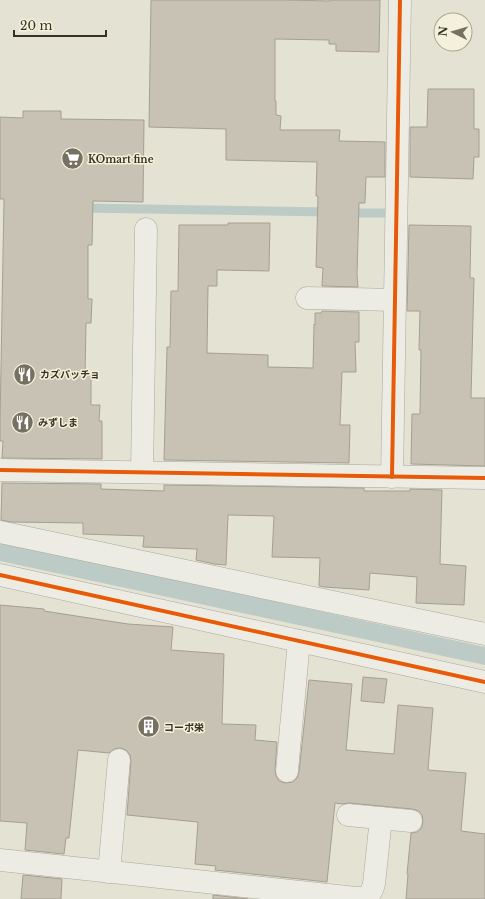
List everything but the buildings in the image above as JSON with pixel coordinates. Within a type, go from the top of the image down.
[{"type":"street","points":[[392,477],[400,0]]},
{"type":"street","points":[[142,472],[146,229]]},
{"type":"street","points":[[307,298],[395,300]]},
{"type":"street","points":[[0,470],[485,478]]},
{"type":"street","points":[[0,532],[485,634]]},
{"type":"street","points":[[0,575],[485,682]]},
{"type":"street","points":[[287,772],[299,641]]},
{"type":"street","points":[[109,872],[119,760]]},
{"type":"street","points":[[348,815],[411,821]]},
{"type":"street","points":[[0,860],[365,898],[372,892],[374,884],[381,818]]},
{"type":"shaded area","points":[[0,542],[485,647],[485,665],[0,561]]},
{"type":"waterway","points":[[81,208],[329,212]]},
{"type":"waterway","points":[[347,213],[385,213]]},
{"type":"cycle path","points":[[392,477],[400,0]]},
{"type":"cycle path","points":[[0,470],[485,478]]},
{"type":"cycle path","points":[[0,575],[485,682]]},
{"type":"place","name":"KOmart fine","points":[[72,159]]},
{"type":"place","name":"カズパッチョ","points":[[24,374]]},
{"type":"place","name":"みずしま","points":[[23,422]]},
{"type":"place","name":"コーポ栄","points":[[148,727]]}]
